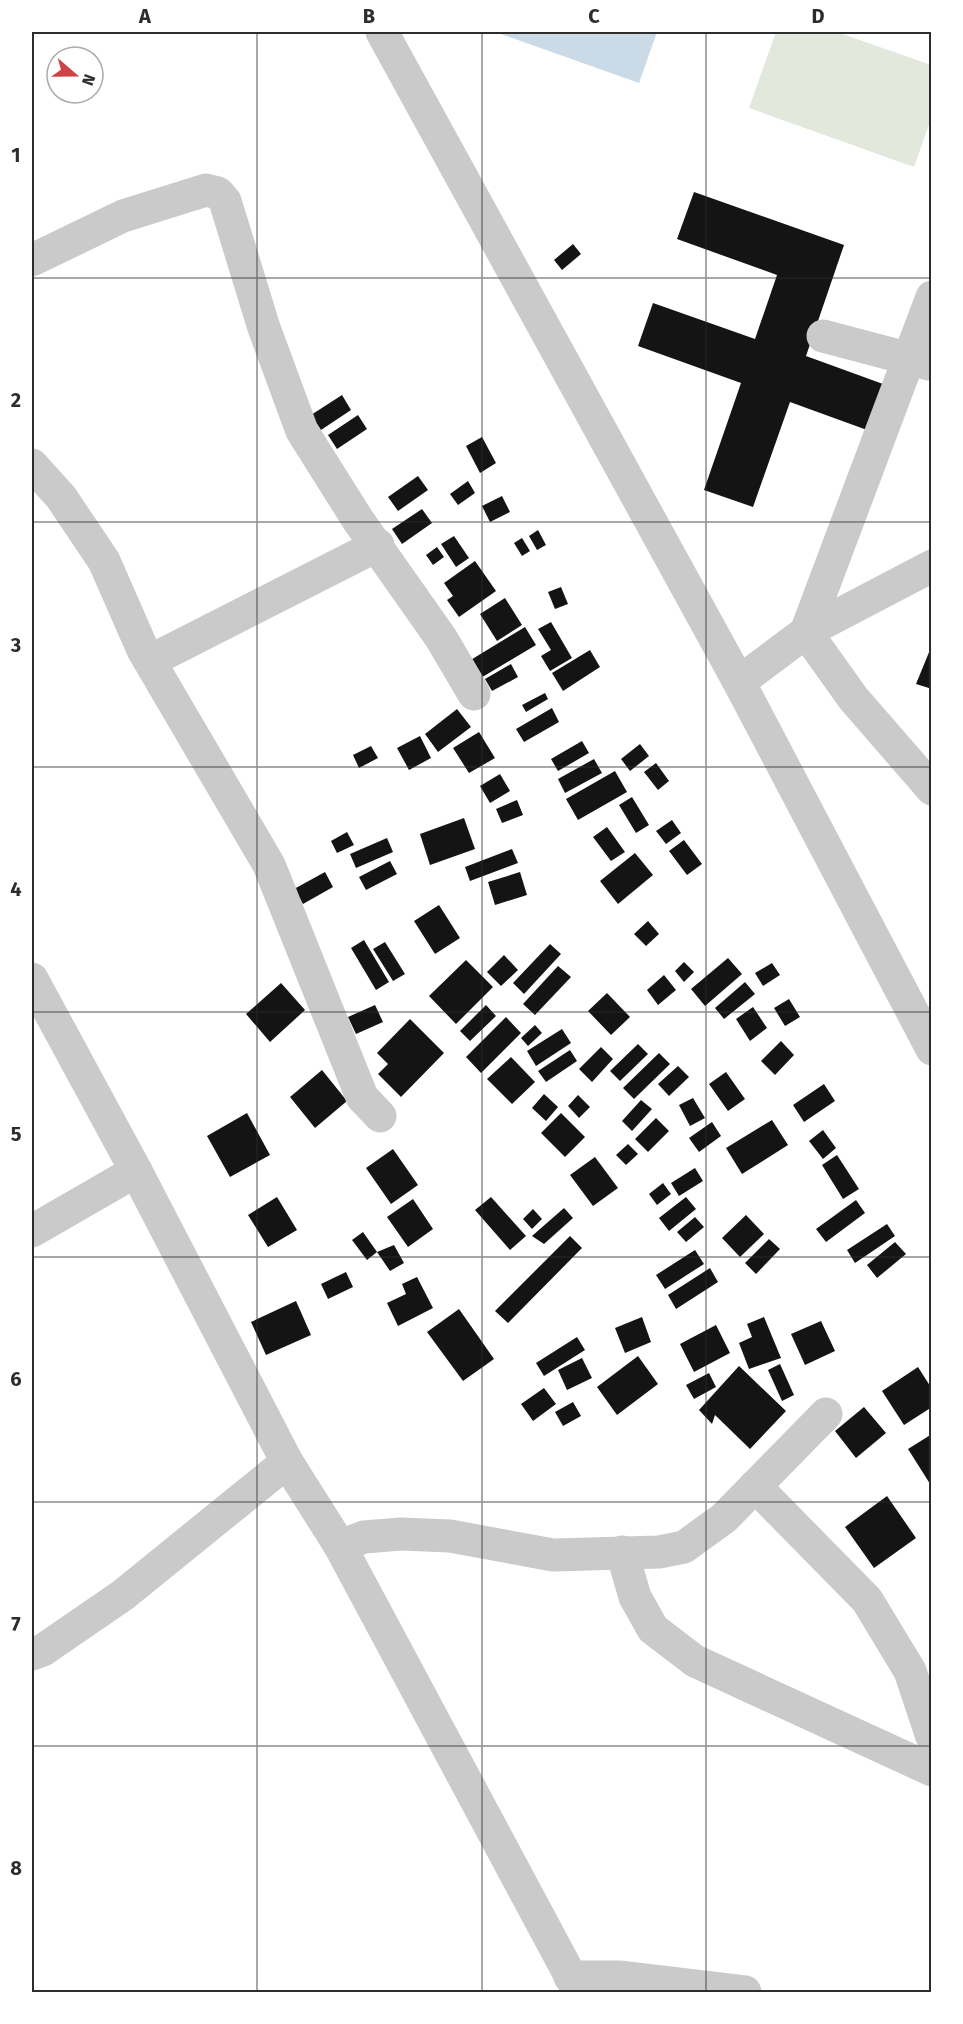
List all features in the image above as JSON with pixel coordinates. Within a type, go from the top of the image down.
[{"type":"street","points":[[382,32],[739,682],[932,1049]]},
{"type":"street","points":[[32,260],[123,216],[206,190],[218,193],[225,201],[264,328],[302,431],[358,520],[378,545],[441,638],[474,694]]},
{"type":"street","points":[[806,632],[920,363],[932,297]]},
{"type":"street","points":[[823,336],[920,363]]},
{"type":"street","points":[[32,465],[61,497],[104,561],[150,661],[269,865],[362,1097],[380,1116]]},
{"type":"street","points":[[150,661],[378,545]]},
{"type":"street","points":[[739,682],[806,632],[932,566]]},
{"type":"street","points":[[806,632],[853,698],[932,789]]},
{"type":"street","points":[[32,980],[136,1171],[287,1462],[340,1546],[574,1985],[619,1977],[745,1992]]},
{"type":"street","points":[[32,1231],[136,1171]]},
{"type":"street","points":[[340,1546],[364,1537],[400,1534],[450,1536],[553,1555],[659,1552],[684,1547],[724,1518],[825,1414]]},
{"type":"street","points":[[32,1654],[43,1650],[123,1595],[287,1462]]},
{"type":"street","points":[[755,1486],[867,1600],[910,1671],[932,1737]]},
{"type":"street","points":[[622,1552],[635,1597],[653,1629],[695,1661],[932,1770]]},
{"type":"shaded area","points":[[776,32],[837,32],[931,65],[931,119],[914,167],[749,108]]},
{"type":"water","points":[[495,32],[657,32],[639,83]]},
{"type":"building","points":[[694,192],[844,245],[806,356],[883,384],[867,430],[790,402],[753,507],[704,490],[741,383],[638,346],[653,303],[755,339],[777,275],[677,239]]},
{"type":"building","points":[[573,244],[581,254],[562,270],[554,260]]},
{"type":"building","points":[[342,395],[351,410],[321,430],[311,415]]},
{"type":"building","points":[[358,415],[367,429],[337,449],[328,435]]},
{"type":"building","points":[[482,437],[496,463],[480,473],[466,446]]},
{"type":"building","points":[[418,476],[428,490],[398,511],[388,497]]},
{"type":"building","points":[[468,481],[475,493],[458,505],[450,494]]},
{"type":"building","points":[[502,496],[510,512],[490,522],[482,506]]},
{"type":"building","points":[[422,509],[432,523],[402,544],[392,529]]},
{"type":"building","points":[[538,530],[546,545],[537,550],[529,536]]},
{"type":"building","points":[[454,536],[469,558],[456,567],[441,544]]},
{"type":"building","points":[[522,538],[530,551],[522,556],[514,543]]},
{"type":"building","points":[[437,547],[444,557],[433,565],[426,555]]},
{"type":"building","points":[[475,561],[496,591],[459,617],[447,600],[453,596],[444,583]]},
{"type":"building","points":[[561,587],[568,604],[555,609],[548,592]]},
{"type":"building","points":[[505,598],[522,625],[497,641],[480,614]]},
{"type":"building","points":[[551,622],[572,658],[550,671],[541,656],[551,650],[538,629]]},
{"type":"building","points":[[525,627],[536,645],[479,679],[469,661]]},
{"type":"building","points":[[932,645],[932,689],[916,684]]},
{"type":"building","points":[[590,650],[600,667],[563,691],[552,673]]},
{"type":"building","points":[[511,664],[518,677],[492,691],[485,679]]},
{"type":"building","points":[[545,693],[548,699],[526,712],[522,705]]},
{"type":"building","points":[[552,708],[559,722],[524,742],[516,729]]},
{"type":"building","points":[[457,709],[471,727],[438,752],[425,734]]},
{"type":"building","points":[[479,732],[495,758],[469,773],[453,748]]},
{"type":"building","points":[[420,736],[431,758],[409,770],[397,748]]},
{"type":"building","points":[[582,741],[589,753],[558,771],[551,759]]},
{"type":"building","points":[[640,744],[649,756],[630,771],[621,759]]},
{"type":"building","points":[[371,746],[378,758],[359,768],[353,755]]},
{"type":"building","points":[[594,759],[602,773],[565,793],[558,779]]},
{"type":"building","points":[[656,763],[669,781],[658,790],[644,772]]},
{"type":"building","points":[[615,771],[627,792],[578,820],[566,799]]},
{"type":"building","points":[[500,774],[510,791],[490,803],[480,786]]},
{"type":"building","points":[[632,797],[649,825],[636,833],[619,805]]},
{"type":"building","points":[[517,800],[523,815],[502,823],[496,809]]},
{"type":"building","points":[[464,818],[475,849],[430,865],[420,834]]},
{"type":"building","points":[[672,820],[681,833],[666,844],[656,831]]},
{"type":"building","points":[[607,827],[625,852],[611,861],[593,837]]},
{"type":"building","points":[[347,832],[354,845],[337,853],[331,841]]},
{"type":"building","points":[[387,838],[393,852],[356,868],[350,854]]},
{"type":"building","points":[[684,840],[702,864],[687,875],[669,851]]},
{"type":"building","points":[[512,849],[518,863],[470,881],[465,867]]},
{"type":"building","points":[[635,853],[653,875],[618,904],[600,881]]},
{"type":"building","points":[[390,861],[397,874],[366,890],[359,877]]},
{"type":"building","points":[[325,872],[333,887],[303,904],[294,889]]},
{"type":"building","points":[[520,872],[527,895],[495,905],[488,882]]},
{"type":"building","points":[[439,905],[460,938],[435,954],[414,921]]},
{"type":"building","points":[[648,921],[659,934],[646,946],[634,934]]},
{"type":"building","points":[[364,940],[389,982],[376,990],[351,948]]},
{"type":"building","points":[[385,942],[405,974],[393,981],[373,949]]},
{"type":"building","points":[[550,944],[561,954],[524,994],[513,983]]},
{"type":"building","points":[[504,955],[518,970],[501,986],[487,972]]},
{"type":"building","points":[[728,958],[742,974],[705,1006],[691,989]]},
{"type":"building","points":[[466,960],[493,987],[456,1024],[429,996]]},
{"type":"building","points":[[684,962],[694,972],[684,982],[675,971]]},
{"type":"building","points":[[772,963],[780,975],[763,986],[755,973]]},
{"type":"building","points":[[558,966],[571,977],[535,1015],[523,1004]]},
{"type":"building","points":[[664,975],[676,990],[658,1005],[647,990]]},
{"type":"building","points":[[745,982],[755,994],[724,1019],[715,1008]]},
{"type":"building","points":[[281,983],[305,1010],[270,1042],[246,1014]]},
{"type":"building","points":[[607,993],[630,1017],[611,1035],[588,1011]]},
{"type":"building","points":[[789,999],[800,1017],[785,1026],[774,1008]]},
{"type":"building","points":[[375,1005],[383,1022],[356,1034],[348,1017]]},
{"type":"building","points":[[486,1005],[496,1016],[470,1041],[460,1031]]},
{"type":"building","points":[[753,1007],[767,1028],[750,1041],[736,1019]]},
{"type":"building","points":[[506,1017],[521,1033],[481,1073],[466,1057]]},
{"type":"building","points":[[410,1019],[444,1053],[401,1097],[378,1074],[388,1064],[377,1053]]},
{"type":"building","points":[[535,1025],[542,1033],[528,1046],[521,1038]]},
{"type":"building","points":[[562,1029],[571,1043],[536,1066],[527,1051]]},
{"type":"building","points":[[781,1041],[794,1055],[775,1075],[761,1061]]},
{"type":"building","points":[[638,1044],[648,1054],[620,1081],[610,1071]]},
{"type":"building","points":[[601,1047],[613,1059],[592,1082],[579,1069]]},
{"type":"building","points":[[570,1050],[577,1061],[546,1082],[538,1071]]},
{"type":"building","points":[[659,1053],[670,1064],[634,1099],[623,1088]]},
{"type":"building","points":[[511,1057],[535,1082],[512,1104],[487,1079]]},
{"type":"building","points":[[678,1066],[689,1077],[669,1096],[658,1084]]},
{"type":"building","points":[[322,1070],[347,1101],[315,1128],[290,1097]]},
{"type":"building","points":[[726,1072],[745,1099],[728,1111],[709,1084]]},
{"type":"building","points":[[824,1084],[835,1101],[804,1122],[793,1105]]},
{"type":"building","points":[[544,1094],[558,1107],[546,1121],[532,1108]]},
{"type":"building","points":[[578,1095],[590,1107],[579,1118],[568,1106]]},
{"type":"building","points":[[693,1098],[705,1118],[690,1126],[679,1105]]},
{"type":"building","points":[[641,1100],[652,1109],[632,1131],[622,1121]]},
{"type":"building","points":[[247,1113],[270,1155],[230,1177],[207,1136]]},
{"type":"building","points":[[561,1113],[585,1137],[565,1157],[541,1133]]},
{"type":"building","points":[[656,1118],[669,1131],[648,1152],[635,1139]]},
{"type":"building","points":[[772,1120],[788,1145],[742,1174],[726,1148]]},
{"type":"building","points":[[712,1122],[721,1136],[699,1152],[689,1138]]},
{"type":"building","points":[[823,1130],[836,1148],[823,1159],[809,1141]]},
{"type":"building","points":[[628,1144],[638,1154],[626,1165],[616,1155]]},
{"type":"building","points":[[393,1149],[418,1185],[391,1204],[366,1168]]},
{"type":"building","points":[[837,1155],[859,1189],[843,1199],[822,1165]]},
{"type":"building","points":[[595,1157],[618,1188],[593,1206],[570,1175]]},
{"type":"building","points":[[695,1168],[703,1181],[679,1196],[671,1183]]},
{"type":"building","points":[[663,1183],[671,1194],[657,1205],[649,1194]]},
{"type":"building","points":[[277,1197],[297,1230],[268,1247],[248,1215]]},
{"type":"building","points":[[491,1197],[526,1236],[510,1250],[475,1210]]},
{"type":"building","points":[[686,1197],[696,1209],[669,1231],[659,1218]]},
{"type":"building","points":[[413,1199],[433,1229],[408,1247],[387,1217]]},
{"type":"building","points":[[856,1200],[865,1213],[826,1242],[816,1229]]},
{"type":"building","points":[[564,1208],[573,1218],[544,1244],[532,1236]]},
{"type":"building","points":[[533,1209],[542,1219],[532,1229],[523,1219]]},
{"type":"building","points":[[746,1215],[764,1234],[740,1257],[722,1238]]},
{"type":"building","points":[[695,1217],[704,1227],[686,1242],[677,1232]]},
{"type":"building","points":[[887,1224],[895,1236],[855,1263],[847,1250]]},
{"type":"building","points":[[363,1232],[377,1252],[367,1260],[352,1240]]},
{"type":"building","points":[[570,1236],[582,1248],[508,1323],[495,1311]]},
{"type":"building","points":[[769,1239],[780,1249],[756,1274],[745,1263]]},
{"type":"building","points":[[895,1242],[906,1254],[877,1278],[867,1265]]},
{"type":"building","points":[[394,1245],[404,1263],[390,1271],[377,1252]]},
{"type":"building","points":[[695,1250],[704,1264],[665,1289],[656,1275]]},
{"type":"building","points":[[710,1268],[718,1282],[676,1309],[668,1295]]},
{"type":"building","points":[[346,1272],[353,1287],[328,1299],[321,1284]]},
{"type":"building","points":[[417,1277],[433,1308],[398,1326],[387,1303],[406,1294],[402,1284]]},
{"type":"building","points":[[296,1301],[311,1335],[266,1355],[251,1322]]},
{"type":"building","points":[[459,1309],[494,1359],[463,1381],[427,1332]]},
{"type":"building","points":[[642,1317],[651,1342],[625,1353],[615,1328]]},
{"type":"building","points":[[764,1317],[781,1358],[749,1369],[739,1343],[752,1337],[747,1324]]},
{"type":"building","points":[[821,1321],[835,1351],[805,1365],[791,1334]]},
{"type":"building","points":[[716,1325],[730,1353],[694,1372],[680,1344]]},
{"type":"building","points":[[577,1337],[585,1350],[544,1376],[536,1363]]},
{"type":"building","points":[[638,1356],[658,1384],[617,1415],[597,1387]]},
{"type":"building","points":[[582,1358],[592,1378],[567,1390],[558,1370]]},
{"type":"building","points":[[780,1364],[794,1395],[782,1401],[768,1370]]},
{"type":"building","points":[[739,1366],[786,1411],[750,1449],[715,1415],[712,1424],[699,1410]]},
{"type":"building","points":[[918,1367],[932,1389],[932,1407],[904,1425],[882,1391]]},
{"type":"building","points":[[709,1373],[716,1387],[694,1399],[686,1385]]},
{"type":"building","points":[[544,1388],[556,1404],[533,1421],[521,1404]]},
{"type":"building","points":[[573,1402],[581,1416],[563,1426],[555,1412]]},
{"type":"building","points":[[864,1407],[886,1433],[856,1458],[835,1431]]},
{"type":"building","points":[[932,1434],[932,1487],[908,1449]]},
{"type":"building","points":[[887,1496],[916,1538],[874,1568],[845,1527]]}]
